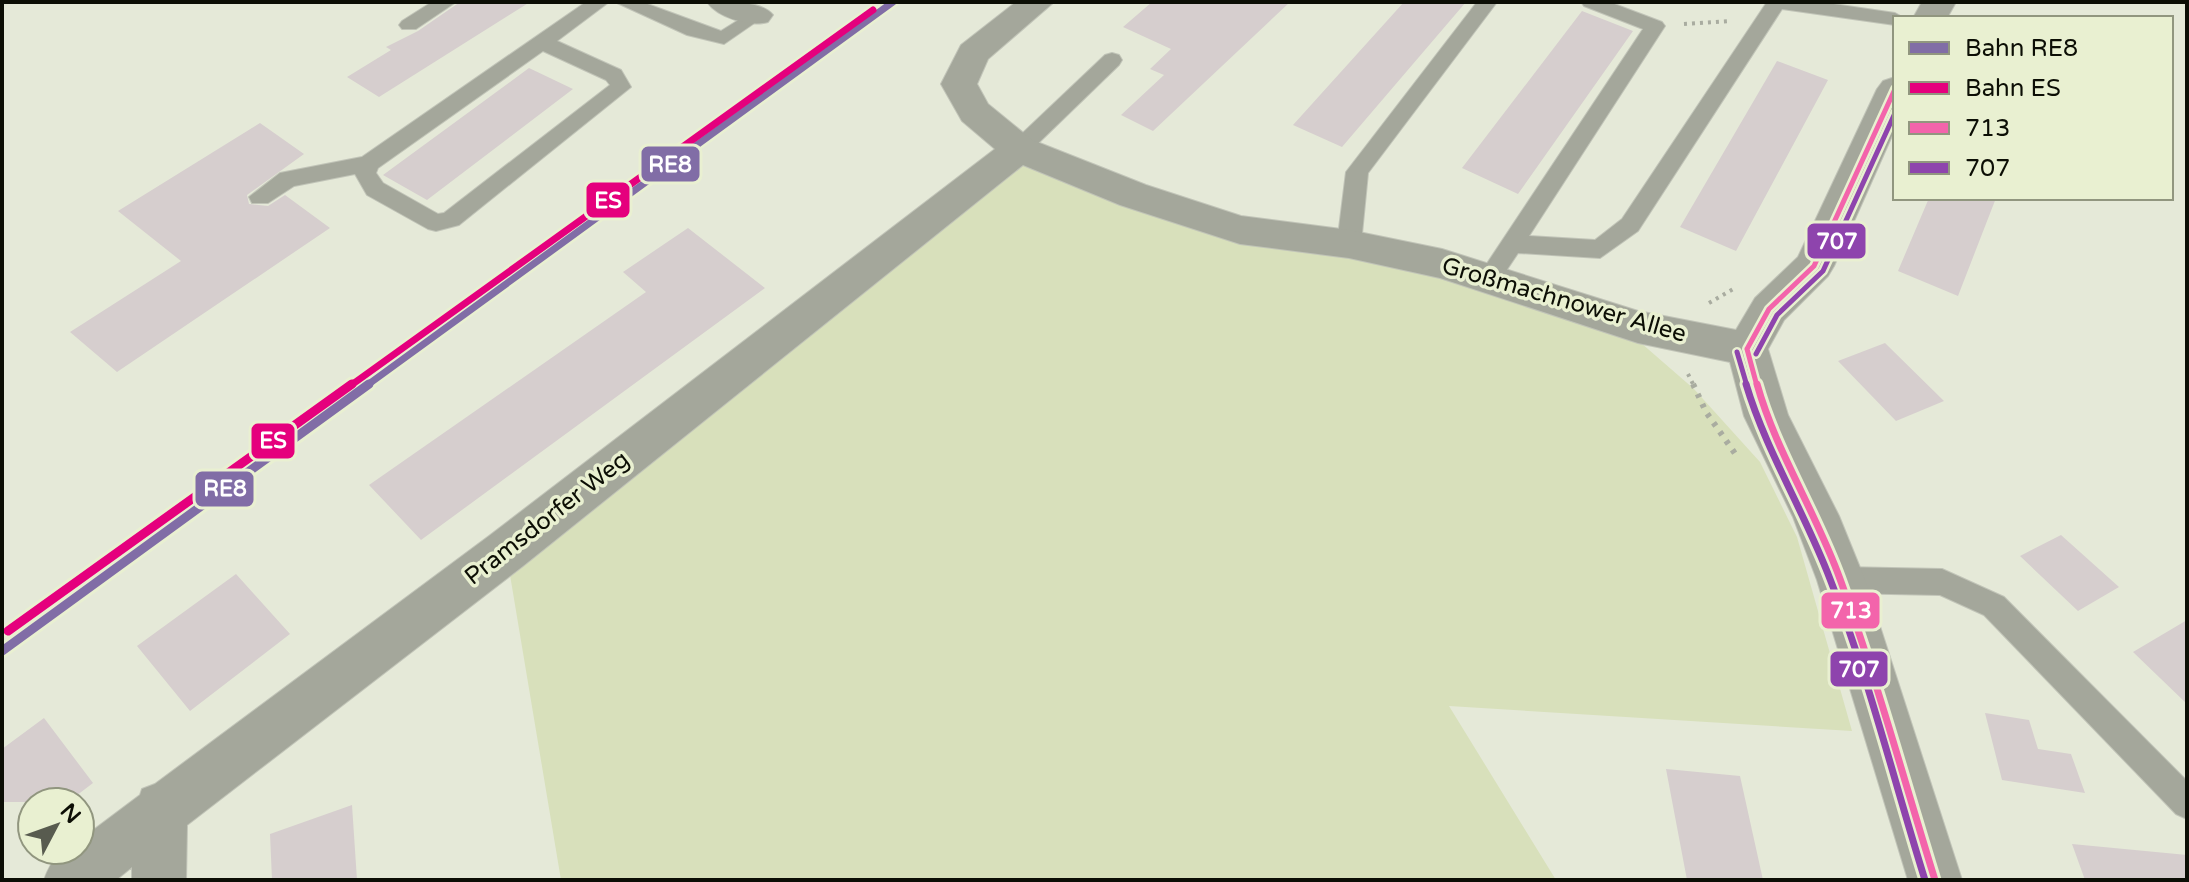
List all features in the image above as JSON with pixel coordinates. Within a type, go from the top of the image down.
[{"type":"street","name":"Großmachnower Allee","points":[[1037,2],[973,53],[959,84],[975,112],[1019,149],[1133,195],[1240,230],[1349,244],[1442,264],[1638,327],[1747,349]]},
{"type":"street","points":[[1893,93],[1814,266],[1769,309],[1747,349],[1766,416],[1816,516],[1841,580],[1935,880]]},
{"type":"street","name":"Pramsdorfer Weg","points":[[71,880],[161,808],[506,551],[1019,149]]},
{"type":"street","points":[[159,880],[161,808]]},
{"type":"lane","points":[[409,25],[446,2]]},
{"type":"lane","points":[[260,197],[288,179],[368,164],[599,2]]},
{"type":"lane","points":[[625,2],[694,31],[724,38],[735,6]]},
{"type":"lane","points":[[1349,244],[1357,172],[1487,2]]},
{"type":"lane","points":[[1488,280],[1655,26],[1591,2]]},
{"type":"lane","points":[[1513,244],[1600,249],[1630,225],[1774,8],[1893,19]]},
{"type":"lane","points":[[368,164],[365,173],[375,189],[436,223],[451,219],[621,87],[614,75],[542,42]]},
{"type":"lane","points":[[1019,149],[1112,60]]},
{"type":"lane","points":[[1841,580],[1942,582],[1994,606],[2187,803]]},
{"type":"path","points":[[1655,26],[1774,8]]},
{"type":"path","points":[[1736,287],[1689,315],[1667,333],[1706,412],[1740,462]]},
{"type":"green space","points":[[1019,149],[1133,195],[1349,244],[1633,336],[1694,389],[1760,462],[1797,537],[1852,731],[1449,706],[1556,880],[561,880],[506,551]]},
{"type":"building","points":[[460,2],[530,2],[379,97],[347,77],[391,50],[386,47],[418,31]]},
{"type":"building","points":[[1152,2],[1290,2],[1153,131],[1121,115],[1164,75],[1150,69],[1171,49],[1123,27]]},
{"type":"building","points":[[1404,2],[1466,2],[1342,147],[1293,125]]},
{"type":"building","points":[[1582,11],[1633,31],[1518,194],[1462,168]]},
{"type":"building","points":[[1777,61],[1828,80],[1736,251],[1680,227]]},
{"type":"building","points":[[529,68],[573,89],[427,200],[383,175]]},
{"type":"building","points":[[260,123],[304,154],[247,195],[249,204],[268,206],[285,195],[330,228],[117,372],[70,332],[181,261],[118,211]]},
{"type":"building","points":[[1928,200],[1995,200],[1958,296],[1898,271]]},
{"type":"building","points":[[688,228],[765,288],[421,540],[369,485],[646,292],[623,272]]},
{"type":"building","points":[[1885,343],[1944,401],[1896,421],[1838,361]]},
{"type":"building","points":[[2061,535],[2119,587],[2078,611],[2020,556]]},
{"type":"building","points":[[236,574],[290,634],[190,711],[137,646]]},
{"type":"building","points":[[2187,620],[2187,704],[2133,652]]},
{"type":"building","points":[[1985,713],[2029,720],[2038,749],[2071,754],[2085,793],[2002,780]]},
{"type":"building","points":[[44,718],[93,783],[89,786],[16,786],[16,802],[2,802],[2,749]]},
{"type":"building","points":[[1666,769],[1740,776],[1763,880],[1687,880]]},
{"type":"building","points":[[352,805],[357,880],[272,880],[270,834]]},
{"type":"building","points":[[2072,844],[2187,855],[2187,880],[2085,880]]},
{"type":"rail line","name":"RE8","points":[[2,651],[893,2]]},
{"type":"rail line","name":"ES","points":[[8,631],[873,10]]},
{"type":"transit line","name":"713","points":[[1747,349],[1769,309],[1814,266],[1893,93]]},
{"type":"transit line","name":"707","points":[[1756,354],[1777,315],[1823,271],[1893,117]]},
{"type":"transit line","name":"713","points":[[1747,349],[1766,416],[1816,516],[1841,580],[1935,880]]},
{"type":"transit line","name":"707","points":[[1737,352],[1757,420],[1807,520],[1832,583],[1925,880]]}]
